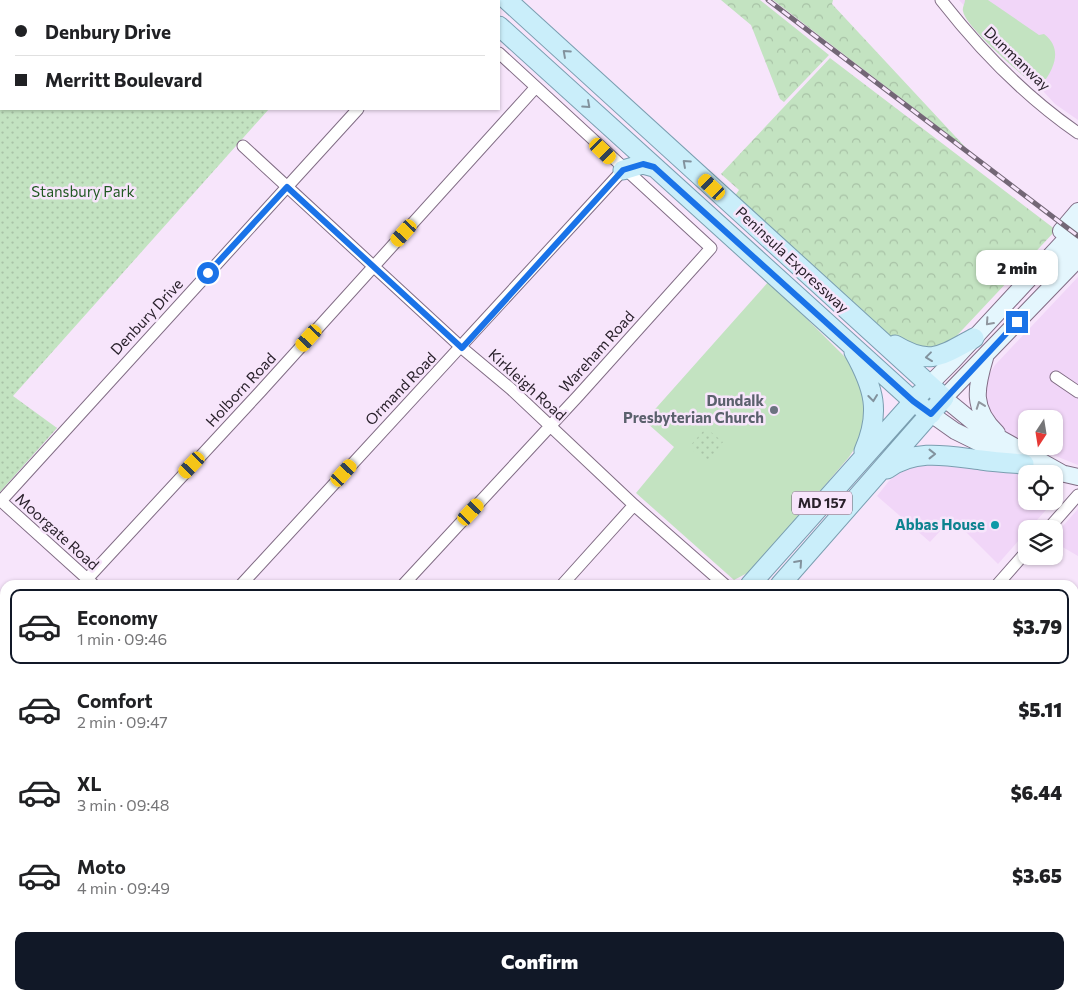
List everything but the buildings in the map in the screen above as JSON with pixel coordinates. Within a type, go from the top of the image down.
[{"type":"main road","name":"Peninsula Expressway","points":[[508,0],[944,398]]},
{"type":"main road","name":"Peninsula Expressway","points":[[500,27],[846,338],[913,401],[931,414]]},
{"type":"main road","points":[[628,110],[624,122],[630,133],[738,230],[775,275]]},
{"type":"main road","points":[[623,170],[643,164],[654,167]]},
{"type":"main road","points":[[1040,265],[1064,226],[1078,211]]},
{"type":"main road","points":[[859,462],[913,401],[1078,226]]},
{"type":"main road","points":[[1043,295],[1078,244]]},
{"type":"main road","points":[[1070,475],[1008,444],[978,426],[944,398],[1077,261]]},
{"type":"main road","points":[[866,328],[913,356],[922,358],[947,352],[974,338]]},
{"type":"main road","name":"MD 157","points":[[754,580],[859,462],[872,430],[873,397],[864,370],[846,338]]},
{"type":"main road","points":[[986,354],[979,380],[977,400],[992,428],[1008,444]]},
{"type":"main road","name":"MD 157","points":[[784,580],[944,398]]},
{"type":"main road","points":[[931,414],[955,432],[1024,464]]},
{"type":"main road","points":[[873,481],[894,464],[921,454],[940,454],[1024,464],[1070,475]]},
{"type":"street","name":"Dunmanway","points":[[941,0],[1010,78],[1078,133]]},
{"type":"street","points":[[500,54],[623,170]]},
{"type":"street","name":"Holborn Road","points":[[92,580],[536,87]]},
{"type":"street","name":"Denbury Drive","points":[[0,501],[124,362],[357,110]]},
{"type":"street","name":"Kirkleigh Road","points":[[243,146],[462,348],[551,426],[634,505],[718,580]]},
{"type":"street","name":"Wareham Road","points":[[408,580],[551,426],[711,248],[623,170]]},
{"type":"street","name":"Ormand Road","points":[[246,580],[462,348],[623,170]]},
{"type":"street","points":[[1056,377],[1078,392]]},
{"type":"street","points":[[1056,520],[1078,495]]},
{"type":"street","name":"Moorgate Road","points":[[0,501],[88,580]]},
{"type":"street","points":[[566,580],[634,505]]},
{"type":"street","points":[[1001,580],[1018,561]]},
{"type":"shaded area","points":[[959,0],[1078,0],[1078,120],[1055,104]]},
{"type":"shaded area","points":[[1078,277],[1078,465],[1053,455],[1063,455],[1063,410],[1018,410],[1018,440],[990,419],[982,386],[995,365]]},
{"type":"shaded area","points":[[928,460],[1018,474],[1018,510],[1046,510],[1037,520],[1018,520],[1018,541],[998,564],[952,518],[930,542],[877,496],[889,481],[910,463]]},
{"type":"shaded area","points":[[1078,509],[1078,556],[1063,547],[1063,526]]},
{"type":"green space","points":[[721,0],[760,0],[829,55],[784,102],[780,99],[751,25]]},
{"type":"green space","points":[[773,0],[833,0],[832,4],[967,149]]},
{"type":"green space","points":[[965,0],[988,0],[1039,35],[1044,34],[1053,44],[1055,50],[1054,62],[1046,79],[1031,82],[993,48],[966,18],[963,10]]},
{"type":"green space","points":[[830,58],[1056,230],[949,344],[937,351],[899,345],[734,197],[739,190],[721,174]]},
{"type":"green space","name":"Stansbury Park","points":[[0,110],[268,110],[13,396],[57,428],[0,492]]},
{"type":"green space","points":[[769,281],[862,374],[869,427],[849,457],[753,570],[734,580],[636,493],[674,447],[647,423],[649,416]]},
{"type":"green space","points":[[706,428],[723,442],[706,463],[689,447]]},
{"type":"railway","points":[[768,0],[1078,236]]},
{"type":"place","name":"Dundalk Presbyterian Church","points":[[774,410]]},
{"type":"place","name":"Abbas House","points":[[995,525]]},
{"type":"route","points":[[208,273],[287,187],[462,348],[623,170],[643,164],[654,167],[846,338],[913,401],[931,414],[1017,322]]}]
